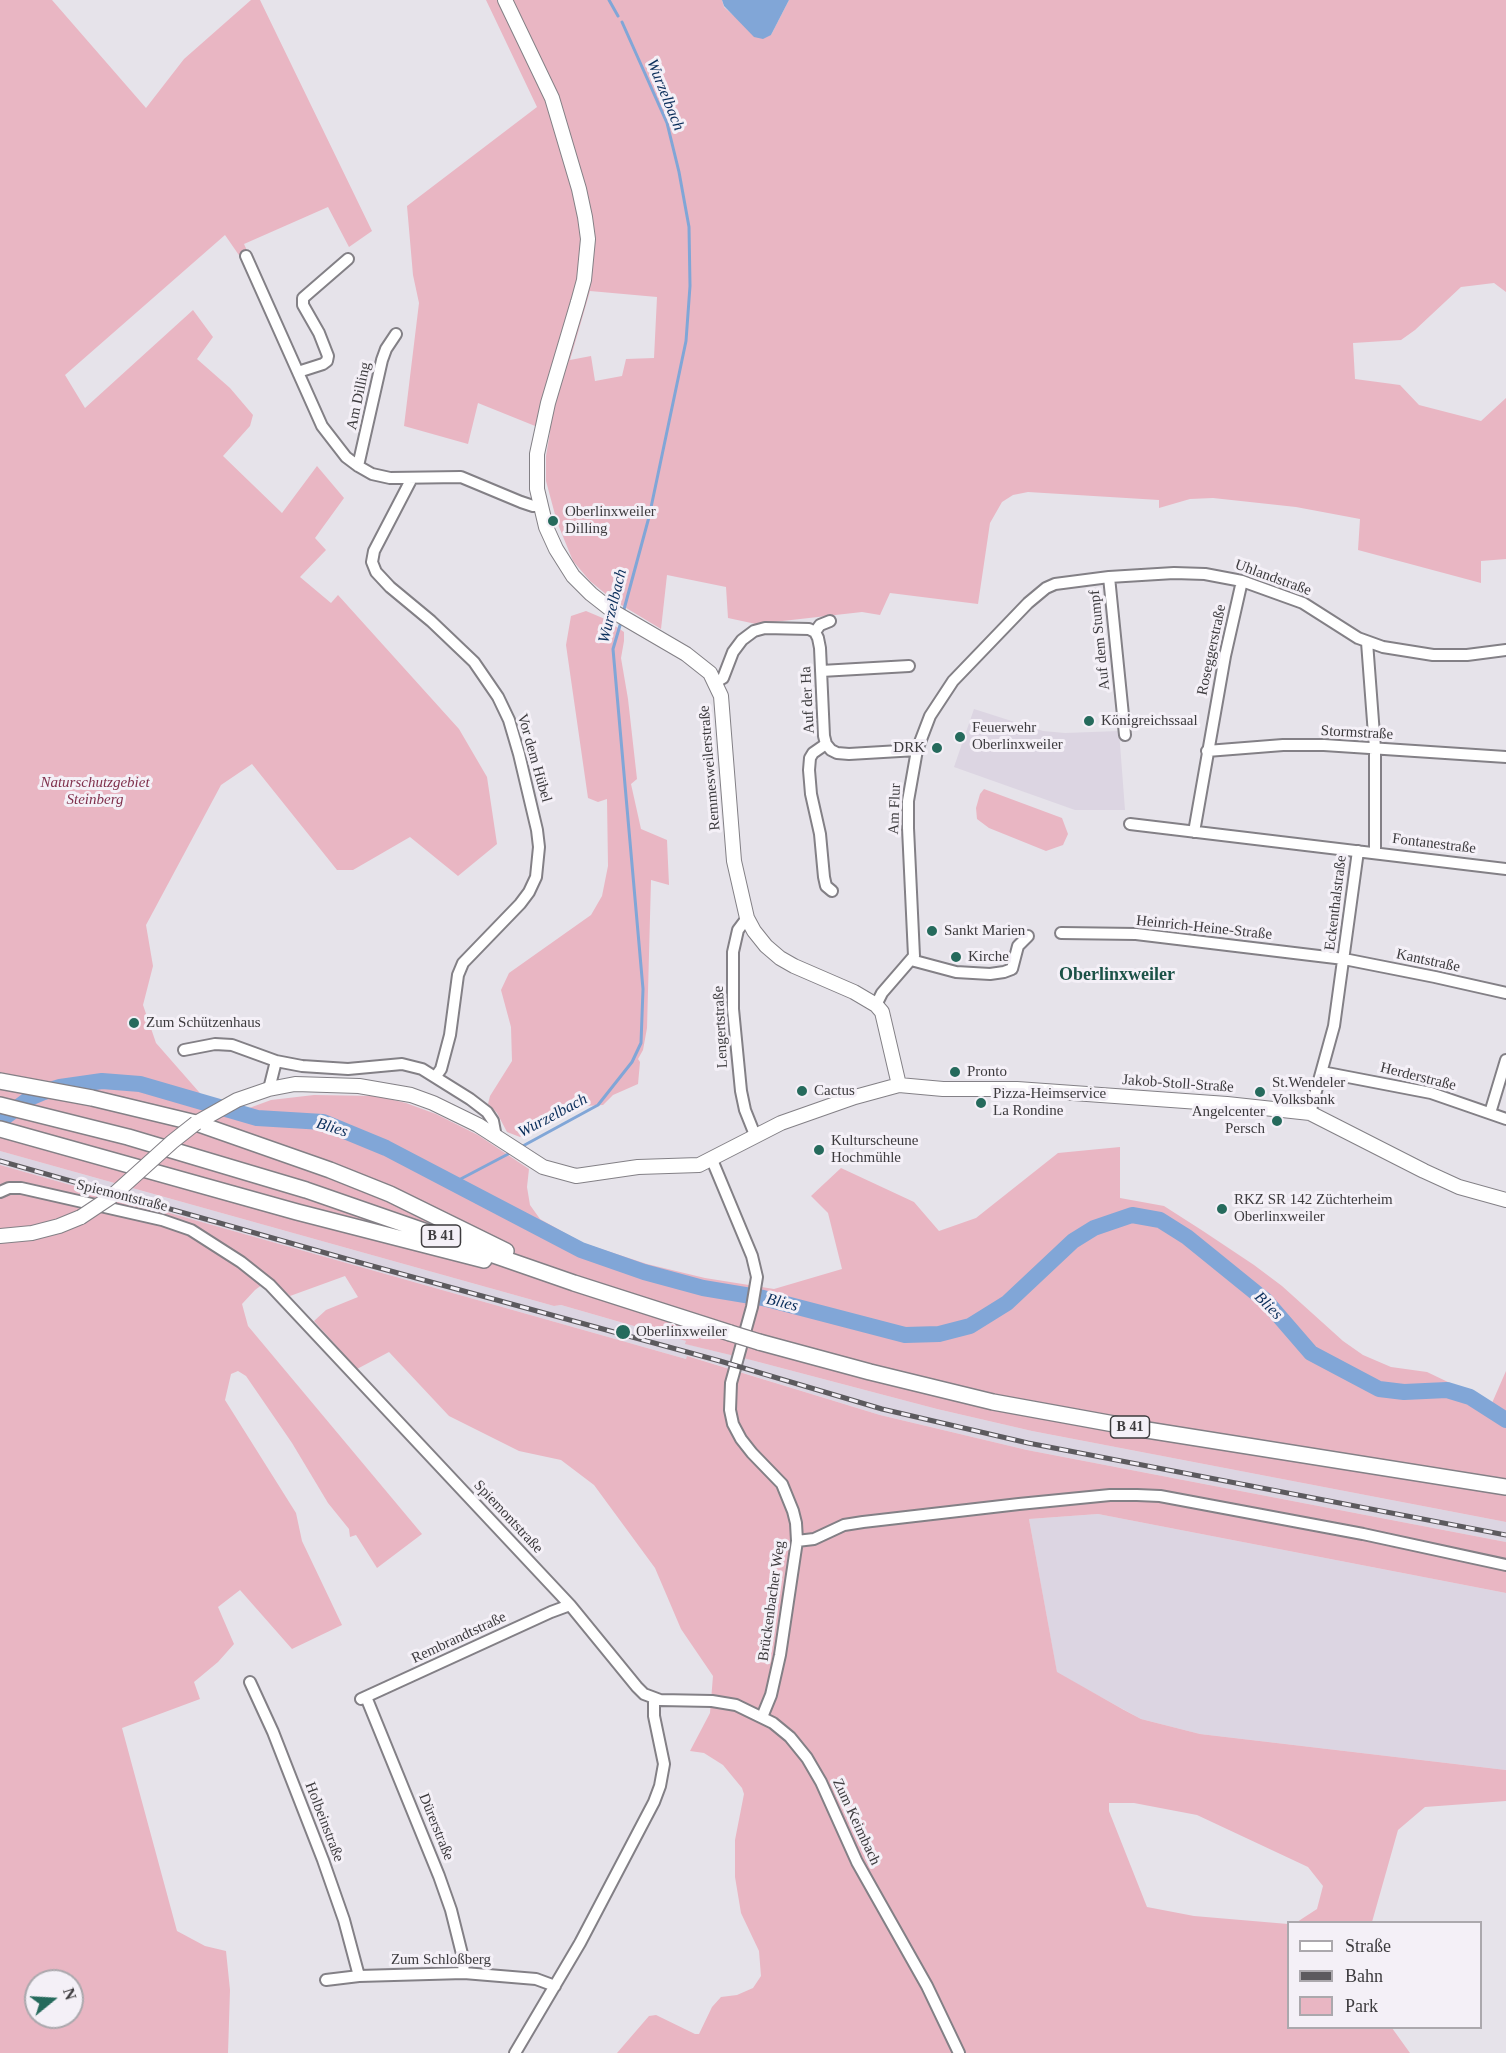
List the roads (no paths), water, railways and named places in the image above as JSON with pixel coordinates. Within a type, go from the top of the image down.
[{"type":"highway","points":[[0,1081],[196,1123],[330,1170],[390,1194],[574,1283]]},
{"type":"highway","name":"B 41","points":[[0,1105],[128,1137],[306,1190],[574,1283],[759,1342],[870,1372],[993,1402],[1170,1434],[1506,1487]]},
{"type":"highway","points":[[0,1129],[297,1212],[574,1283]]},
{"type":"main road","name":"Remmesweilerstraße","points":[[505,0],[545,80],[579,189],[588,239],[584,280],[548,403],[537,453],[536,471],[540,506],[556,549],[573,576],[620,616],[700,664],[716,682],[723,715],[735,861],[747,918],[754,931],[780,958],[854,992],[876,1005]]},
{"type":"main road","points":[[0,1236],[32,1233],[81,1217],[111,1197],[206,1116],[250,1095],[295,1084],[326,1084],[387,1090],[433,1103],[478,1125],[529,1160],[543,1167],[576,1176],[638,1167],[690,1166],[712,1160],[781,1123],[899,1085],[882,1012],[876,1005]]},
{"type":"main road","name":"Jakob-Stoll-Straße","points":[[899,1085],[943,1089],[1017,1089],[1227,1104],[1310,1113],[1432,1175],[1477,1194],[1506,1200]]},
{"type":"street","name":"Am Dilling","points":[[246,256],[322,426],[332,441],[358,466],[372,474],[390,478],[461,477],[521,502],[540,506]]},
{"type":"street","points":[[298,372],[323,364],[327,361],[328,356],[319,333],[303,305],[303,298],[348,259]]},
{"type":"street","name":"Am Dilling","points":[[358,466],[382,360],[396,334]]},
{"type":"street","name":"Vor dem Hübel","points":[[412,478],[374,551],[372,562],[376,572],[390,587],[474,662],[498,697],[509,720],[519,754],[540,847],[536,877],[529,892],[463,963],[458,975],[450,1035],[441,1069],[436,1076]]},
{"type":"street","name":"Uhlandstraße","points":[[1055,584],[1109,577],[1205,574],[1242,581],[1304,603],[1367,642],[1433,655],[1506,650]]},
{"type":"street","name":"Auf dem Stumpf","points":[[1109,577],[1125,735]]},
{"type":"street","name":"Roseggerstraße","points":[[1194,832],[1225,656],[1242,581]]},
{"type":"street","name":"Am Flur","points":[[911,960],[914,950],[908,801],[918,750],[930,716],[953,681],[1028,603],[1046,588],[1055,584]]},
{"type":"street","points":[[716,682],[723,678],[733,652],[742,640],[754,631],[765,628],[809,628],[815,632],[820,625],[830,621]]},
{"type":"street","name":"Auf der Ha","points":[[815,632],[820,648],[826,744],[837,753],[918,750]]},
{"type":"street","points":[[1367,642],[1375,748],[1375,852]]},
{"type":"street","points":[[821,671],[909,666]]},
{"type":"street","points":[[826,744],[813,753],[808,770],[820,834],[824,877],[826,886],[832,891]]},
{"type":"street","name":"Stormstraße","points":[[1207,751],[1283,745],[1375,748],[1506,757]]},
{"type":"street","name":"Eckenthalstraße","points":[[1130,824],[1358,851],[1334,1026],[1310,1113]]},
{"type":"street","name":"Fontanestraße","points":[[1358,851],[1506,869]]},
{"type":"street","name":"Lengertstraße","points":[[747,918],[738,930],[734,952],[733,1009],[741,1091],[745,1110],[755,1135]]},
{"type":"street","name":"Heinrich-Heine-Straße","points":[[1061,933],[1136,934],[1344,959]]},
{"type":"street","points":[[876,1005],[882,993],[911,960],[956,972],[990,974],[1004,972],[1012,969],[1018,946],[1028,936]]},
{"type":"street","name":"Kantstraße","points":[[1344,959],[1506,993]]},
{"type":"street","points":[[184,1050],[215,1044],[232,1045],[276,1061],[302,1066],[337,1069],[402,1064],[422,1069],[436,1076],[487,1112],[502,1141]]},
{"type":"street","points":[[1490,1113],[1506,1060]]},
{"type":"street","points":[[269,1089],[276,1061]]},
{"type":"street","name":"Herderstraße","points":[[1322,1072],[1431,1093],[1506,1119]]},
{"type":"street","name":"Brückenbacher Weg","points":[[712,1160],[755,1266],[756,1287],[752,1307],[731,1383],[730,1410],[733,1424],[741,1439],[782,1484],[793,1511],[796,1541],[778,1663],[771,1695],[762,1717]]},
{"type":"street","name":"Spiemontstraße","points":[[0,1192],[9,1188],[21,1188],[162,1220],[190,1230],[241,1262],[270,1285],[570,1605],[631,1680],[645,1694],[654,1698]]},
{"type":"street","points":[[796,1541],[814,1539],[844,1525],[1030,1503],[1137,1495],[1160,1496],[1363,1534],[1506,1565]]},
{"type":"street","name":"Rembrandtstraße","points":[[363,1698],[570,1605]]},
{"type":"street","name":"Holbeinstraße","points":[[249,1682],[273,1732],[319,1851],[344,1920],[359,1976]]},
{"type":"street","name":"Dürerstraße","points":[[363,1698],[439,1876],[451,1910],[462,1954],[464,1973]]},
{"type":"street","points":[[515,2053],[580,1943],[654,1802],[664,1764],[654,1716],[654,1698]]},
{"type":"street","name":"Zum Keimbach","points":[[654,1698],[668,1701],[721,1702],[762,1717],[790,1737],[815,1771],[857,1862],[927,1986],[959,2053]]},
{"type":"street","name":"Zum Schloßberg","points":[[326,1980],[359,1976],[464,1973],[536,1979],[555,1986]]},
{"type":"water","points":[[722,0],[789,0],[771,35],[763,39],[754,37],[724,6]]},
{"type":"waterway","name":"Wurzelbach","points":[[609,0],[618,16]]},
{"type":"waterway","name":"Wurzelbach","points":[[622,22],[667,123],[689,227],[690,286],[686,341],[649,517],[623,613]]},
{"type":"waterway","name":"Wurzelbach","points":[[521,1147],[598,1105],[632,1062],[641,1043],[643,989],[613,649],[621,622]]},
{"type":"waterway","name":"Blies","points":[[0,1121],[30,1098],[44,1092],[60,1087],[102,1081],[140,1084],[257,1118],[323,1122],[386,1148],[581,1250],[644,1272],[703,1288],[763,1298],[905,1335],[939,1334],[970,1326],[1007,1303],[1073,1241],[1094,1228],[1132,1215],[1160,1220],[1187,1237],[1266,1301],[1311,1353],[1379,1389],[1404,1392],[1447,1390],[1470,1397],[1506,1420]]},
{"type":"waterway","name":"Wurzelbach","points":[[453,1183],[512,1152]]},
{"type":"railway","points":[[0,1161],[720,1361],[882,1409],[1028,1443],[1506,1535]]},
{"type":"place","name":"Oberlinxweiler Dilling","points":[[553,521]]},
{"type":"place","name":"Königreichssaal","points":[[1089,721]]},
{"type":"place","name":"Feuerwehr Oberlinxweiler","points":[[960,737]]},
{"type":"place","name":"DRK","points":[[937,748]]},
{"type":"place","name":"Sankt Marien","points":[[932,931]]},
{"type":"place","name":"Kirche","points":[[956,957]]},
{"type":"place","name":"Zum Schützenhaus","points":[[134,1023]]},
{"type":"place","name":"Pronto","points":[[955,1072]]},
{"type":"place","name":"Cactus","points":[[802,1091]]},
{"type":"place","name":"St.Wendeler Volksbank","points":[[1260,1092]]},
{"type":"place","name":"Pizza-Heimservice La Rondine","points":[[981,1103]]},
{"type":"place","name":"Angelcenter Persch","points":[[1277,1121]]},
{"type":"place","name":"Kulturscheune Hochmühle","points":[[819,1150]]},
{"type":"place","name":"RKZ SR 142 Züchterheim Oberlinxweiler","points":[[1222,1209]]},
{"type":"place","name":"Oberlinxweiler","points":[[623,1332]]},
{"type":"district","name":"Oberlinxweiler","points":[[1117,975]]},
{"type":"park label","name":"Naturschutzgebiet Steinberg","points":[[95,792]]}]
